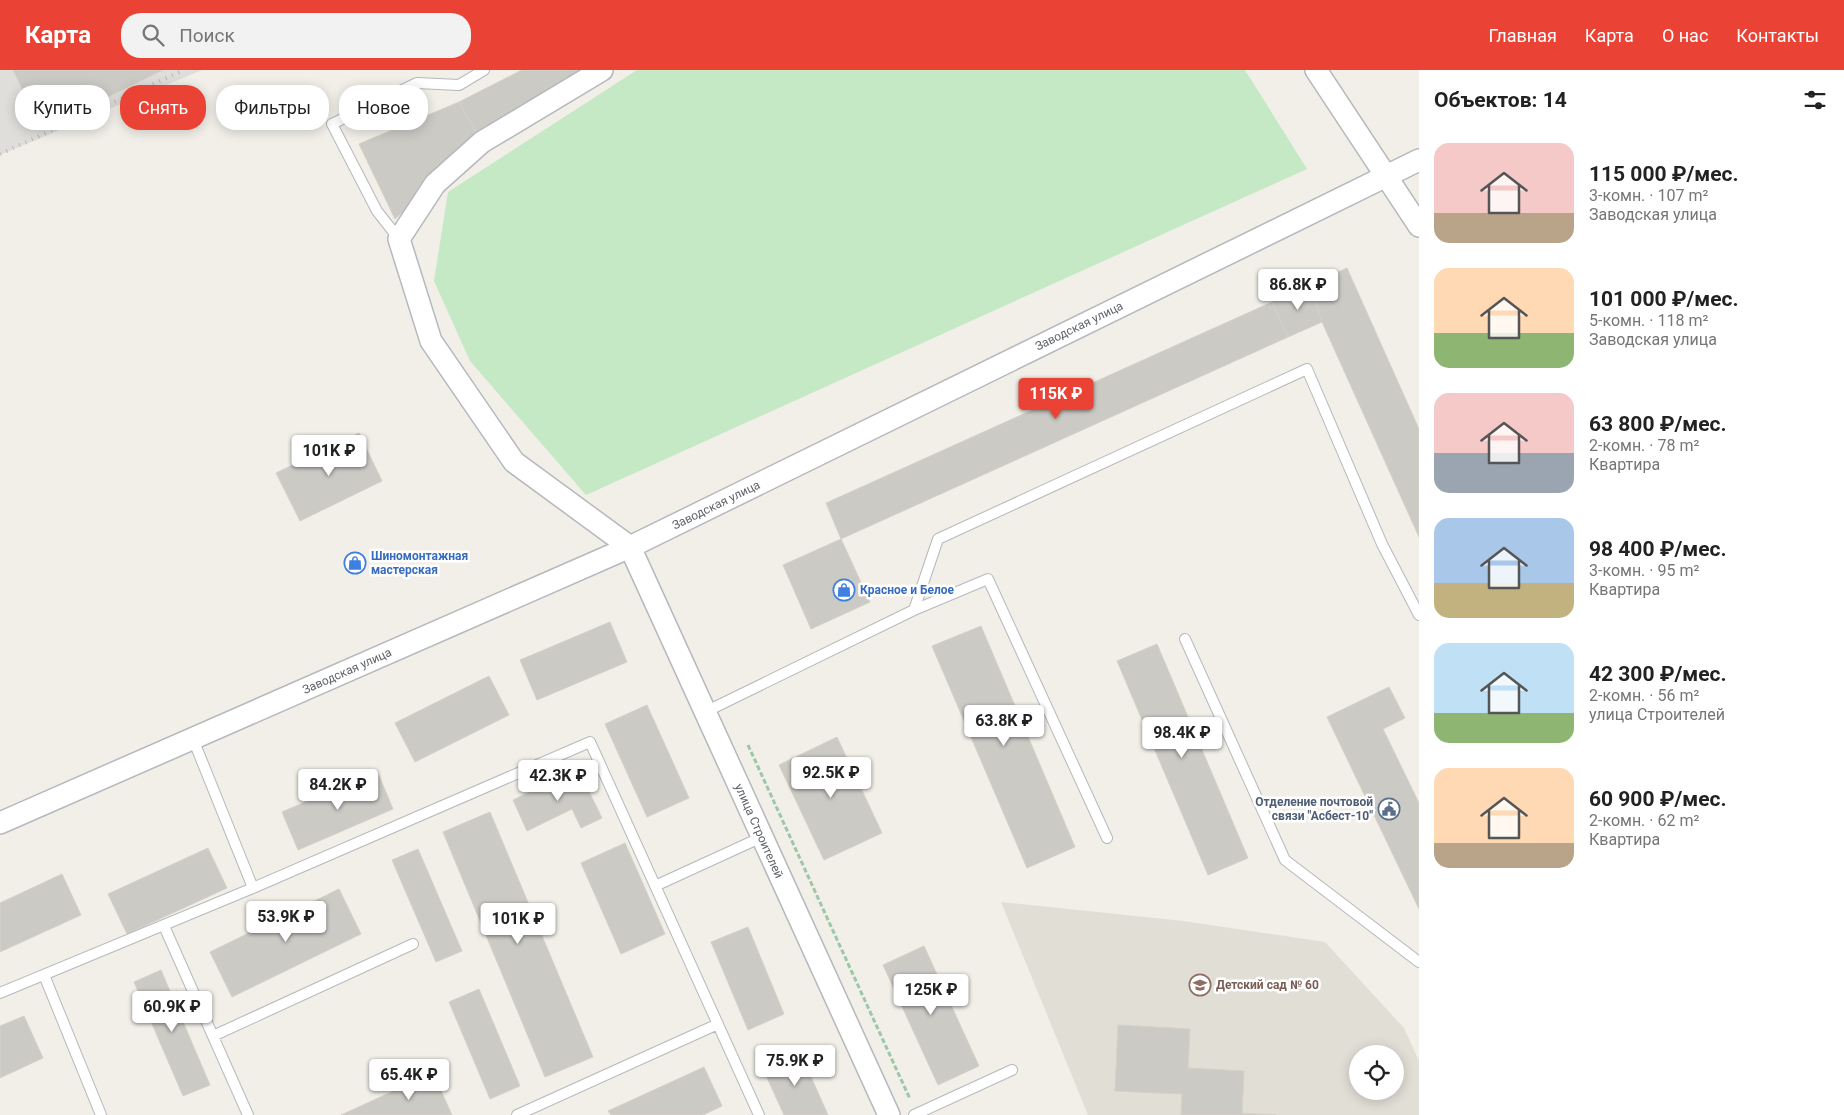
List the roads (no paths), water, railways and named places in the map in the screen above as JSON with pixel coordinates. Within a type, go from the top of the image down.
[{"type":"street","points":[[602,70],[482,142],[435,184],[399,239],[431,341],[514,462],[630,547]]},
{"type":"street","points":[[1316,70],[1419,226]]},
{"type":"street","name":"Заводская улица","points":[[0,823],[630,547],[1419,160]]},
{"type":"street","name":"улица Строителей","points":[[630,547],[889,1115]]},
{"type":"lane","points":[[399,239],[377,211],[332,124],[417,83],[459,85],[484,70]]},
{"type":"lane","points":[[914,610],[938,539],[1308,369],[1382,544],[1419,615]]},
{"type":"lane","points":[[705,712],[914,610],[988,580],[1107,838]]},
{"type":"lane","points":[[1185,639],[1285,860],[1419,962]]},
{"type":"lane","points":[[193,738],[253,888]]},
{"type":"lane","points":[[0,994],[253,888],[590,742],[760,1115]]},
{"type":"lane","points":[[655,886],[762,837]]},
{"type":"lane","points":[[164,926],[248,1115]]},
{"type":"lane","points":[[213,1036],[413,944]]},
{"type":"lane","points":[[44,976],[101,1115]]},
{"type":"lane","points":[[517,1115],[718,1024]]},
{"type":"lane","points":[[915,1114],[1012,1070]]},
{"type":"railway","points":[[0,154],[184,70]]},
{"type":"place","name":"Шиномонтажная мастерская","points":[[355,563]]},
{"type":"place","name":"Красное и Белое","points":[[844,590]]},
{"type":"place","name":"Отделение почтовой связи \"Асбест-10\"","points":[[1389,809]]},
{"type":"place","name":"Детский сад № 60","points":[[1200,985]]}]
